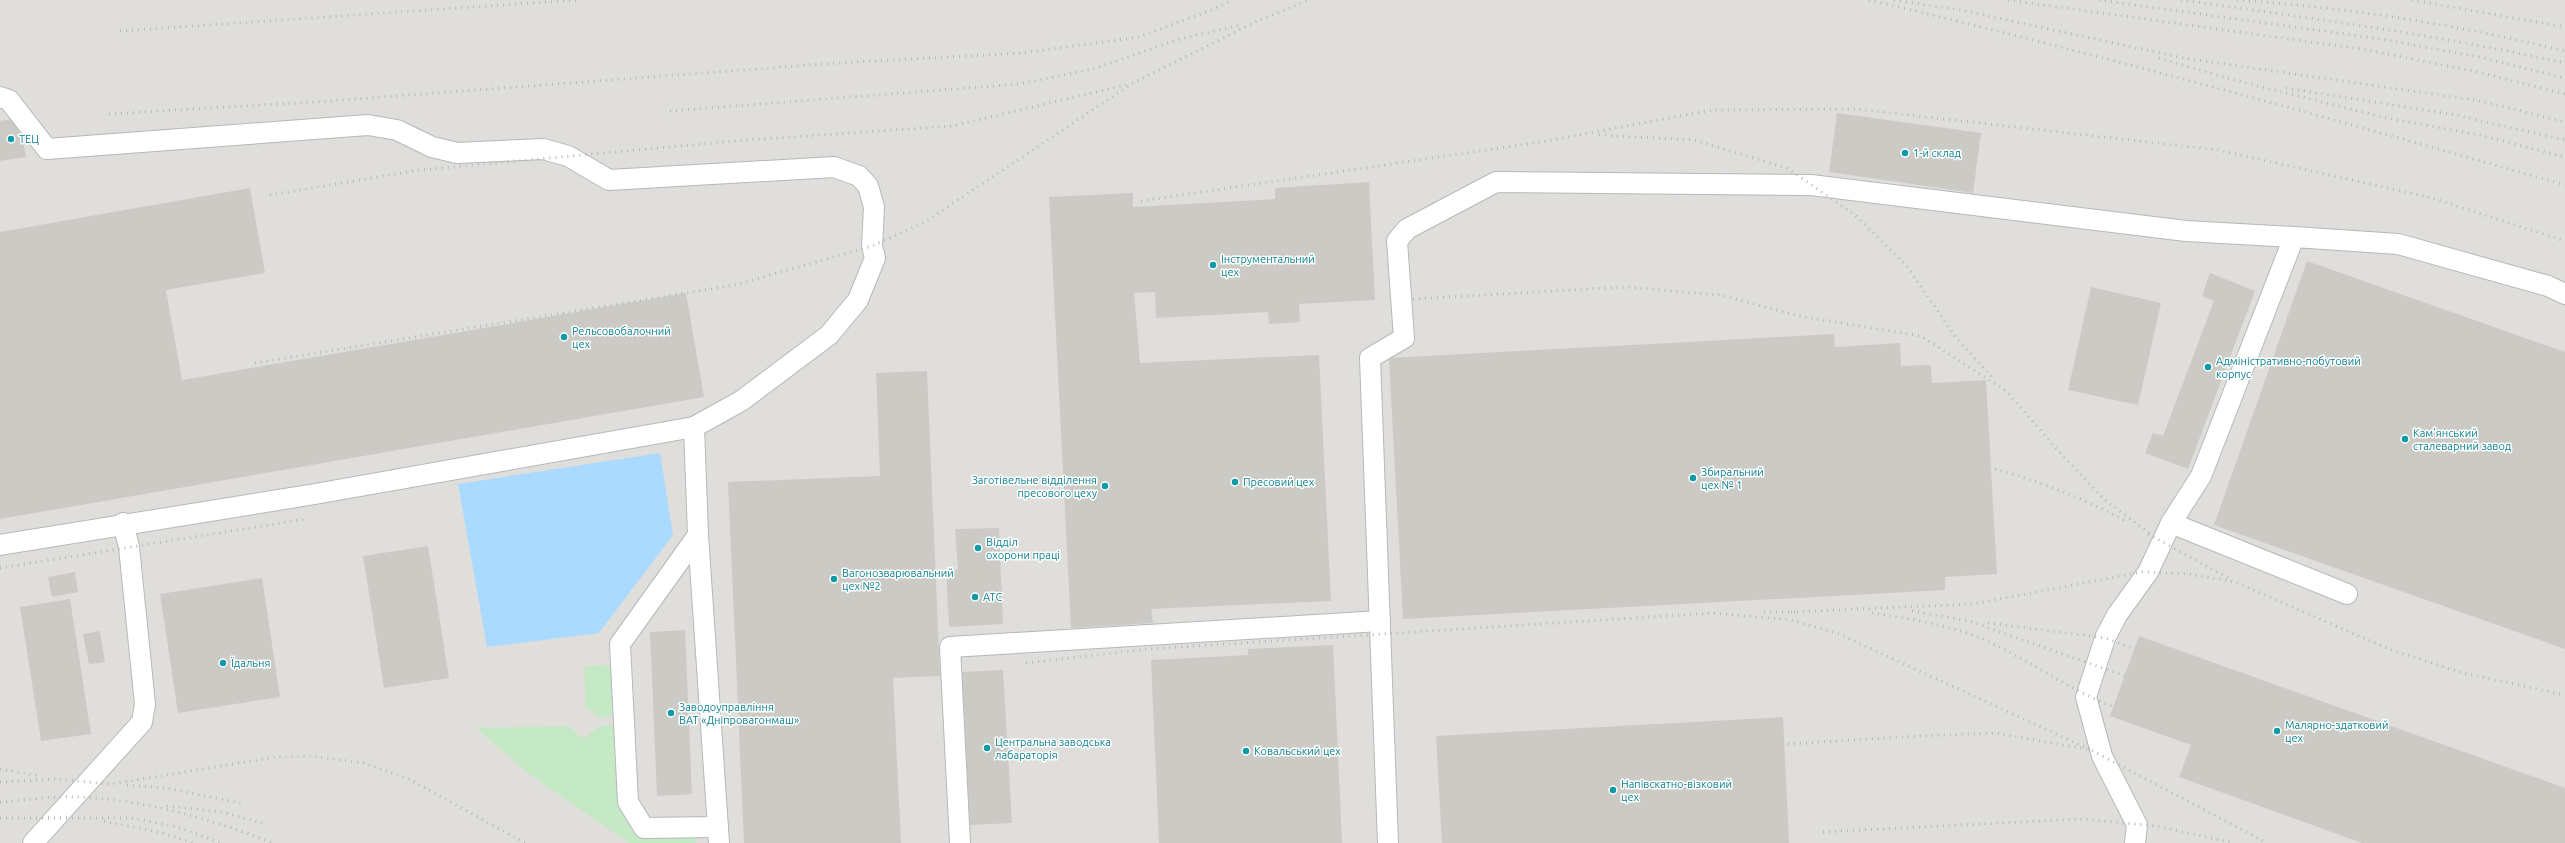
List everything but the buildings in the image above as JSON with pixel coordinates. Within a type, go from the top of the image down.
[{"type":"lane","points":[[0,97],[9,100],[47,149],[368,125],[397,130],[432,147],[457,153],[543,149],[568,156],[609,180],[834,167],[859,176],[868,186],[874,207],[872,246],[874,258],[858,300],[828,335],[741,401],[694,427],[315,494],[123,523],[0,545]]},
{"type":"lane","points":[[1388,843],[1370,358],[1404,338],[1397,241],[1407,229],[1496,182],[1811,185],[2186,231],[2398,244],[2548,286],[2565,294]]},
{"type":"lane","points":[[2135,843],[2137,825],[2102,756],[2086,697],[2105,638],[2117,615],[2148,572],[2171,523],[2201,476],[2294,237]]},
{"type":"lane","points":[[694,427],[698,535],[719,835],[644,828],[628,802],[620,644],[698,535]]},
{"type":"lane","points":[[33,843],[142,722],[145,704],[129,547],[123,523]]},
{"type":"lane","points":[[2171,523],[2347,594]]},
{"type":"lane","points":[[960,843],[950,647],[1380,621]]},
{"type":"shaded area","points":[[0,0],[2565,0],[2565,843],[0,843]]},
{"type":"green space","points":[[616,665],[617,715],[600,718],[586,707],[584,666]]},
{"type":"green space","points":[[617,725],[642,834],[696,833],[696,843],[629,843],[529,774],[476,728],[569,726],[583,739],[600,726]]},
{"type":"water","points":[[660,453],[673,535],[599,633],[487,647],[458,484]]},
{"type":"railway","points":[[120,31],[576,0]]},
{"type":"railway","points":[[109,114],[329,101],[837,63],[1023,53],[1139,37],[1214,9],[1232,0]]},
{"type":"railway","points":[[255,363],[735,285],[872,246],[925,222],[1133,83],[1255,22],[1309,0]]},
{"type":"railway","points":[[1869,0],[2218,88],[2565,185]]},
{"type":"railway","points":[[1894,0],[1960,10],[2184,58],[2481,101],[2565,122]]},
{"type":"railway","points":[[2008,0],[2362,49],[2478,72],[2565,94]]},
{"type":"railway","points":[[2099,0],[2381,39],[2479,57],[2565,78]]},
{"type":"railway","points":[[2181,0],[2326,20],[2470,44],[2565,63]]},
{"type":"railway","points":[[2237,0],[2280,3],[2402,18],[2523,41],[2565,51]]},
{"type":"railway","points":[[2412,0],[2565,27]]},
{"type":"railway","points":[[670,111],[1019,84],[1093,69],[1180,39],[1241,25]]},
{"type":"railway","points":[[2159,58],[2234,80],[2386,118],[2480,135],[2565,157]]},
{"type":"railway","points":[[270,195],[420,170],[734,141],[952,126],[1126,85]]},
{"type":"railway","points":[[2286,88],[2456,115],[2565,140]]},
{"type":"railway","points":[[1141,201],[1547,141],[1712,110],[1856,109],[2218,150],[2432,198],[2565,241]]},
{"type":"railway","points":[[1599,135],[1694,140],[1787,168],[1855,215],[1906,265],[1956,338],[1995,380]]},
{"type":"railway","points":[[1413,299],[1625,287],[1720,295],[1799,316],[1921,336],[2006,391],[2061,454],[2105,500],[2153,536]]},
{"type":"railway","points":[[1995,469],[2062,491],[2095,505],[2127,522]]},
{"type":"railway","points":[[0,568],[306,519]]},
{"type":"railway","points":[[2148,534],[2228,578]]},
{"type":"railway","points":[[1791,612],[1973,604],[2142,572],[2188,574],[2235,582],[2389,649],[2463,673],[2565,695]]},
{"type":"railway","points":[[1912,611],[1969,621],[2125,676]]},
{"type":"railway","points":[[1764,612],[1796,612]]},
{"type":"railway","points":[[1026,663],[1148,649],[1712,613],[1791,620],[1839,634],[2091,750]]},
{"type":"railway","points":[[1872,613],[1931,623],[1974,635],[2003,649],[2081,692],[2114,707]]},
{"type":"railway","points":[[1988,623],[2105,638],[2135,649]]},
{"type":"railway","points":[[1788,744],[1996,733],[2091,750],[2267,843]]},
{"type":"railway","points":[[0,782],[55,779],[111,784],[276,757],[311,756],[363,763],[407,778],[525,843]]},
{"type":"railway","points":[[0,769],[40,776]]},
{"type":"railway","points":[[127,785],[166,788],[245,804]]},
{"type":"railway","points":[[0,802],[67,797],[126,802],[151,806],[201,818],[273,843]]},
{"type":"railway","points":[[167,806],[222,812],[265,824]]},
{"type":"railway","points":[[0,818],[132,818],[178,827],[221,843]]},
{"type":"railway","points":[[1823,832],[2079,819],[2156,826],[2234,843]]},
{"type":"railway","points":[[104,821],[162,833],[193,843]]},
{"type":"place","name":"ТЕЦ","points":[[11,139]]},
{"type":"place","name":"1-й склад","points":[[1905,153]]},
{"type":"place","name":"Інструментальний цех","points":[[1213,265]]},
{"type":"place","name":"Рельсовобалочний цех","points":[[564,337]]},
{"type":"place","name":"Адміністративно-побутовий корпус","points":[[2208,367]]},
{"type":"place","name":"Кам’янський сталеварний завод","points":[[2405,439]]},
{"type":"place","name":"Збиральний цех № 1","points":[[1693,478]]},
{"type":"place","name":"Пресовий цех","points":[[1235,482]]},
{"type":"place","name":"Заготівельне відділення пресового цеху","points":[[1105,486]]},
{"type":"place","name":"Відділ охорони праці","points":[[978,548]]},
{"type":"place","name":"Вагонозварювальний цех №2","points":[[834,579]]},
{"type":"place","name":"АТС","points":[[975,597]]},
{"type":"place","name":"Їдальня","points":[[223,663]]},
{"type":"place","name":"Заводоуправління ВАТ «Дніпровагонмаш»","points":[[671,713]]},
{"type":"place","name":"Малярно-здатковий цех","points":[[2277,731]]},
{"type":"place","name":"Центральна заводська лабараторія","points":[[987,748]]},
{"type":"place","name":"Ковальський цех","points":[[1246,751]]},
{"type":"place","name":"Напівскатно-візковий цех","points":[[1613,790]]}]
